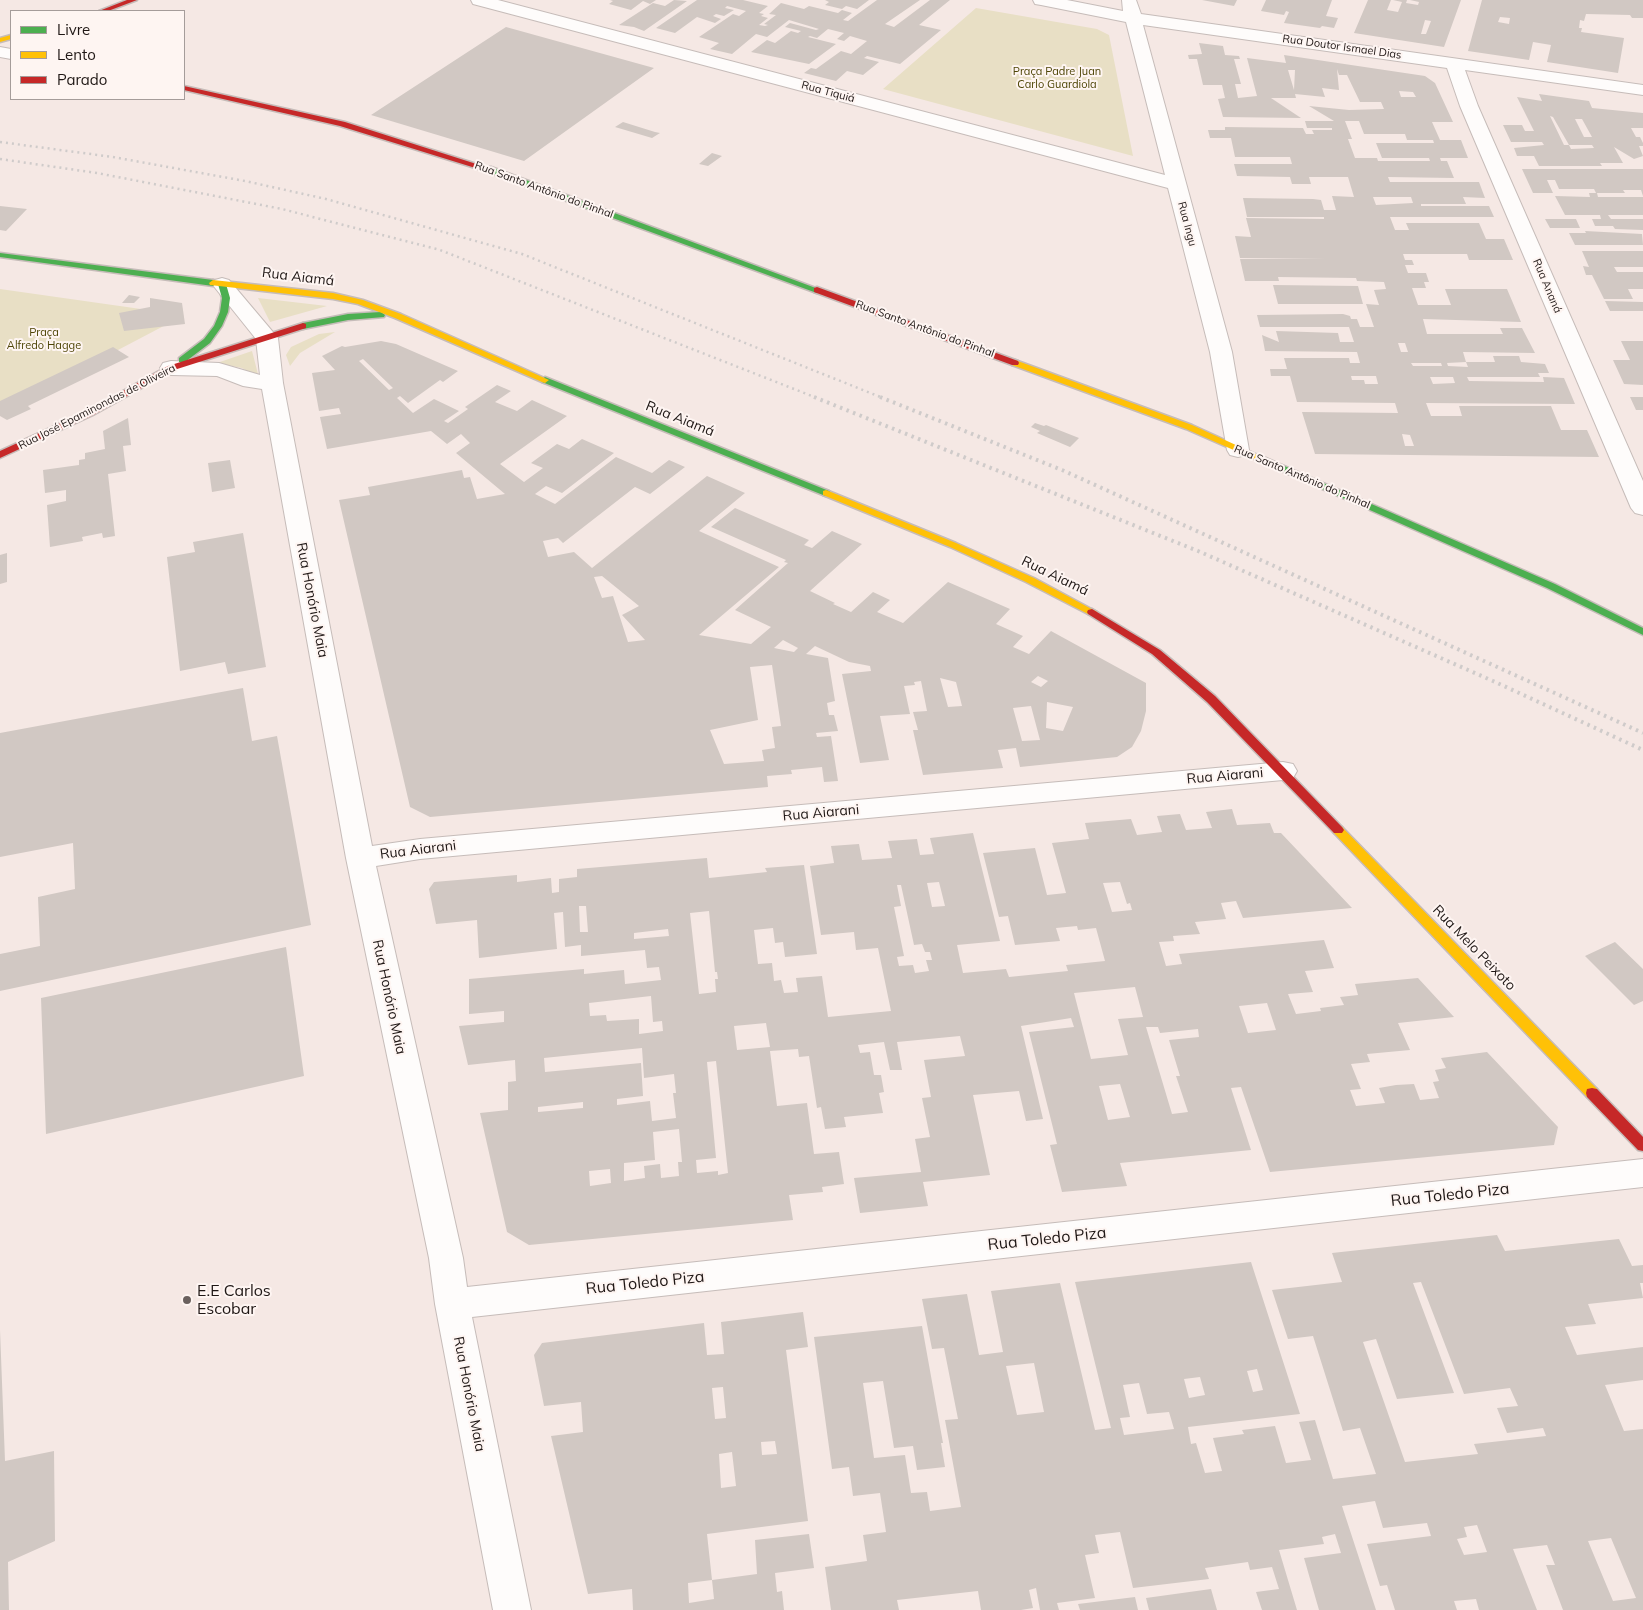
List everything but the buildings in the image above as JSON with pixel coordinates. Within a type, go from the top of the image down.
[{"type":"main road","points":[[105,10],[134,0]]},
{"type":"main road","name":"Rua Santo Antônio do Pinhal","points":[[185,88],[342,124],[484,168],[1180,423],[1551,586],[1643,632]]},
{"type":"main road","name":"Rua Aiamá","points":[[0,256],[333,296],[360,302],[398,316],[503,363],[953,546],[1074,602],[1156,652],[1211,699],[1283,771]]},
{"type":"main road","points":[[171,368],[191,355],[207,341],[218,326],[224,312],[226,298],[222,284]]},
{"type":"main road","name":"Rua José Epaminondas de Oliveira","points":[[0,455],[90,412],[171,368],[298,327],[323,321],[356,316],[398,316]]},
{"type":"main road","name":"Rua Melo Peixoto","points":[[1283,771],[1643,1146]]},
{"type":"street","name":"Rua Tiquiá","points":[[479,0],[1176,184]]},
{"type":"street","name":"Rua Doutor Ismael Dias","points":[[1041,0],[1131,9],[1454,63],[1643,90]]},
{"type":"street","name":"Rua Ingu","points":[[1131,9],[1221,352],[1238,450]]},
{"type":"street","name":"Rua Ananá","points":[[1454,63],[1469,106],[1643,508]]},
{"type":"street","points":[[222,284],[267,338]]},
{"type":"street","name":"Rua Honório Maia","points":[[267,338],[272,383],[360,858],[446,1258],[452,1304],[512,1610]]},
{"type":"street","points":[[171,368],[219,370],[250,381],[272,383]]},
{"type":"street","name":"Rua Aiarani","points":[[360,858],[420,849],[1283,771]]},
{"type":"street","name":"Rua Toledo Piza","points":[[452,1304],[1643,1173]]},
{"type":"green space","name":"Praça Padre Juan Carlo Guardiola","points":[[976,8],[1097,29],[1109,35],[1133,156],[883,89]]},
{"type":"green space","name":"Praça Alfredo Hagge","points":[[0,289],[176,314],[177,319],[78,371],[0,408]]},
{"type":"green space","points":[[258,298],[327,306],[270,322]]},
{"type":"green space","points":[[335,332],[300,353],[290,366],[286,355],[291,347],[319,334]]},
{"type":"green space","points":[[252,351],[259,378],[242,368],[217,363]]},
{"type":"railway","points":[[0,142],[113,157],[245,181],[326,199],[522,254],[883,398]]},
{"type":"railway","points":[[0,159],[97,173],[282,209],[440,250],[817,398]]},
{"type":"railway","points":[[814,397],[1198,551],[1493,681],[1643,750]]},
{"type":"railway","points":[[880,397],[1062,470],[1643,733]]},
{"type":"traffic: fast","points":[[488,169],[817,290]]},
{"type":"traffic: fast","points":[[0,255],[213,283]]},
{"type":"traffic: fast","points":[[182,360],[207,341],[218,326],[224,312],[226,298],[222,284]]},
{"type":"traffic: fast","points":[[303,326],[348,317],[381,315]]},
{"type":"traffic: fast","points":[[545,380],[826,493]]},
{"type":"traffic: fast","points":[[1266,461],[1551,586],[1643,632]]},
{"type":"traffic: slow","points":[[0,40],[10,37]]},
{"type":"traffic: slow","points":[[213,283],[333,296],[360,302],[398,316],[545,380]]},
{"type":"traffic: slow","points":[[1015,363],[1189,427],[1266,461]]},
{"type":"traffic: slow","points":[[826,493],[953,545],[1030,580],[1092,612]]},
{"type":"traffic: slow","points":[[1338,830],[1592,1093]]},
{"type":"traffic: jam","points":[[105,10],[134,0]]},
{"type":"traffic: jam","points":[[185,88],[342,124],[488,169]]},
{"type":"traffic: jam","points":[[817,290],[1015,363]]},
{"type":"traffic: jam","points":[[0,455],[90,413],[171,368],[303,326]]},
{"type":"traffic: jam","points":[[1092,612],[1156,652],[1211,699],[1338,830]]},
{"type":"traffic: jam","points":[[1592,1093],[1643,1146]]},
{"type":"place","name":"E.E Carlos Escobar","points":[[187,1300]]}]
